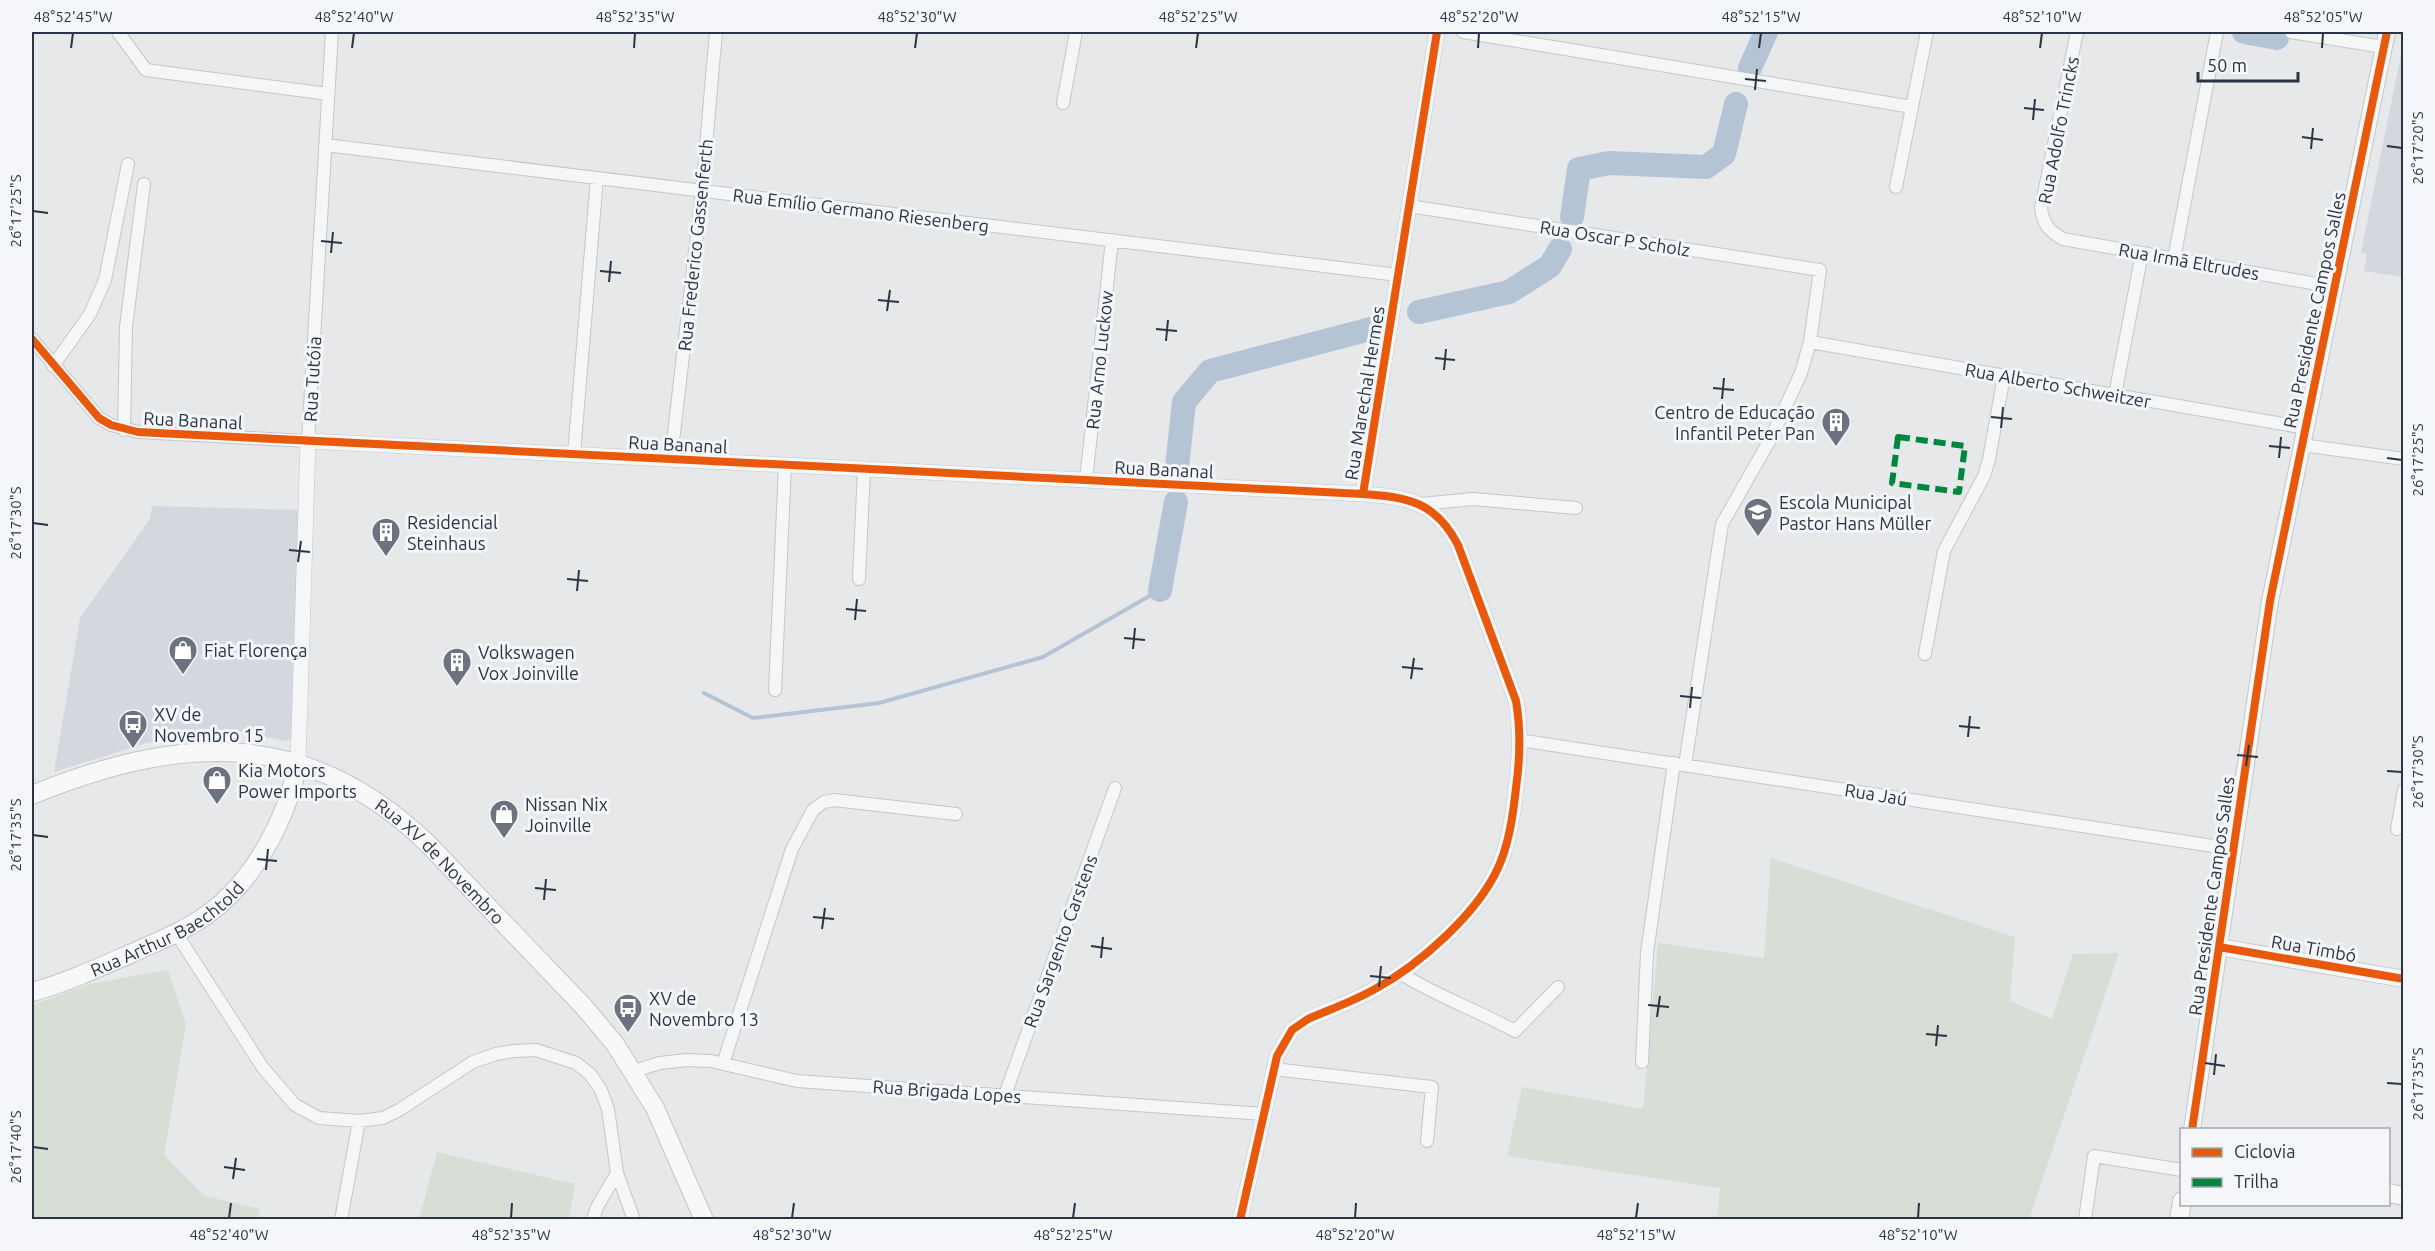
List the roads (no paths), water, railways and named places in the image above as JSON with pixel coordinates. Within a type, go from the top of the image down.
[{"type":"main road","name":"Rua Presidente Campos Salles","points":[[2192,1128],[2265,632],[2385,39]]},
{"type":"main road","name":"Rua XV de Novembro","points":[[32,795],[119,764],[173,754],[231,751],[253,753],[298,763],[326,773],[355,788],[404,820],[584,1006],[615,1044],[634,1071],[655,1108],[704,1220]]},
{"type":"main road","name":"Rua Arthur Baechtold","points":[[32,992],[86,973],[176,933],[218,906],[244,877],[279,820],[291,794],[298,763]]},
{"type":"main road","name":"Rua Timbó","points":[[2219,947],[2403,979]]},
{"type":"street","points":[[118,32],[146,70],[328,94]]},
{"type":"street","name":"Rua Tutóia","points":[[298,763],[308,441],[332,32]]},
{"type":"street","name":"Rua Frederico Gassenferth","points":[[671,459],[702,190],[716,32]]},
{"type":"street","points":[[1063,103],[1076,32]]},
{"type":"street","name":"Rua Marechal Hermes","points":[[1240,1220],[1273,1069],[1286,1037],[1300,1024],[1366,994],[1400,973],[1457,924],[1498,870],[1508,838],[1515,800],[1519,740],[1518,715],[1512,688],[1458,545],[1442,520],[1421,504],[1391,496],[1363,494],[1437,32]]},
{"type":"street","points":[[1463,32],[1912,107]]},
{"type":"street","points":[[1896,187],[1927,32]]},
{"type":"street","name":"Rua Adolfo Trincks","points":[[2047,228],[2042,218],[2041,208],[2077,32]]},
{"type":"street","points":[[2174,259],[2217,32]]},
{"type":"street","points":[[2291,32],[2385,39]]},
{"type":"street","name":"Rua Emílio Germano Riesenberg","points":[[325,145],[1398,275]]},
{"type":"street","points":[[53,366],[90,314],[105,280],[128,164]]},
{"type":"street","points":[[574,454],[597,178]]},
{"type":"street","points":[[124,430],[126,327],[144,184]]},
{"type":"street","name":"Rua Oscar P Scholz","points":[[1409,206],[1820,270],[1810,342]]},
{"type":"street","name":"Rua Irmã Eltrudes","points":[[2047,228],[2063,238],[2334,287]]},
{"type":"street","name":"Rua Arno Luckow","points":[[1086,480],[1112,240]]},
{"type":"street","points":[[2115,395],[2142,253]]},
{"type":"street","name":"Rua Bananal","points":[[32,339],[99,418],[124,430],[138,432],[1363,494]]},
{"type":"street","points":[[1642,1062],[1646,959],[1722,524],[1772,438],[1801,374],[1810,342]]},
{"type":"street","name":"Rua Alberto Schweitzer","points":[[1810,342],[2306,428]]},
{"type":"street","points":[[1925,654],[1944,551],[1984,476],[2004,375]]},
{"type":"street","points":[[2302,445],[2403,459]]},
{"type":"street","points":[[775,690],[785,465]]},
{"type":"street","points":[[859,579],[864,469]]},
{"type":"street","points":[[1421,504],[1473,500],[1575,508]]},
{"type":"street","name":"Rua Jaú","points":[[1519,740],[2233,849]]},
{"type":"street","name":"Rua Sargento Carstens","points":[[1005,1095],[1115,788]]},
{"type":"street","points":[[2397,829],[2403,789]]},
{"type":"street","points":[[723,1064],[792,849],[813,810],[824,802],[834,800],[956,814]]},
{"type":"street","points":[[176,933],[263,1068],[295,1105],[319,1118],[359,1121],[383,1118],[473,1062],[496,1054],[536,1050],[576,1063],[590,1074],[601,1090],[608,1109],[617,1173],[634,1220]]},
{"type":"street","points":[[1400,973],[1424,988],[1490,1017],[1515,1031],[1558,987]]},
{"type":"street","name":"Rua Brigada Lopes","points":[[634,1071],[660,1063],[687,1060],[723,1064],[797,1081],[1264,1114]]},
{"type":"street","points":[[1273,1069],[1432,1087],[1427,1141]]},
{"type":"street","points":[[341,1220],[359,1121]]},
{"type":"street","points":[[2085,1220],[2094,1156],[2180,1170]]},
{"type":"street","points":[[593,1220],[617,1173]]},
{"type":"waterway","points":[[1750,68],[1766,32]]},
{"type":"waterway","points":[[2244,32],[2277,38]]},
{"type":"waterway","points":[[1572,217],[1579,169],[1609,163],[1706,167],[1724,154],[1736,104]]},
{"type":"waterway","points":[[1419,312],[1509,292],[1550,266],[1560,249]]},
{"type":"waterway","points":[[1177,467],[1184,402],[1210,371],[1378,327]]},
{"type":"waterway","points":[[1160,590],[1176,502]]},
{"type":"waterway","points":[[704,693],[753,718],[879,703],[1043,657],[1160,590]]},
{"type":"place","name":"Centro de Educação Infantil Peter Pan","points":[[1836,448]]},
{"type":"place","name":"Escola Municipal Pastor Hans Müller","points":[[1758,538]]},
{"type":"place","name":"Residencial Steinhaus","points":[[386,558]]},
{"type":"place","name":"Fiat Florença","points":[[183,676]]},
{"type":"place","name":"Volkswagen Vox Joinville","points":[[457,688]]},
{"type":"place","name":"XV de Novembro 15","points":[[133,750]]},
{"type":"place","name":"Kia Motors Power Imports","points":[[217,806]]},
{"type":"place","name":"Nissan Nix Joinville","points":[[504,840]]},
{"type":"place","name":"XV de Novembro 13","points":[[628,1034]]}]
